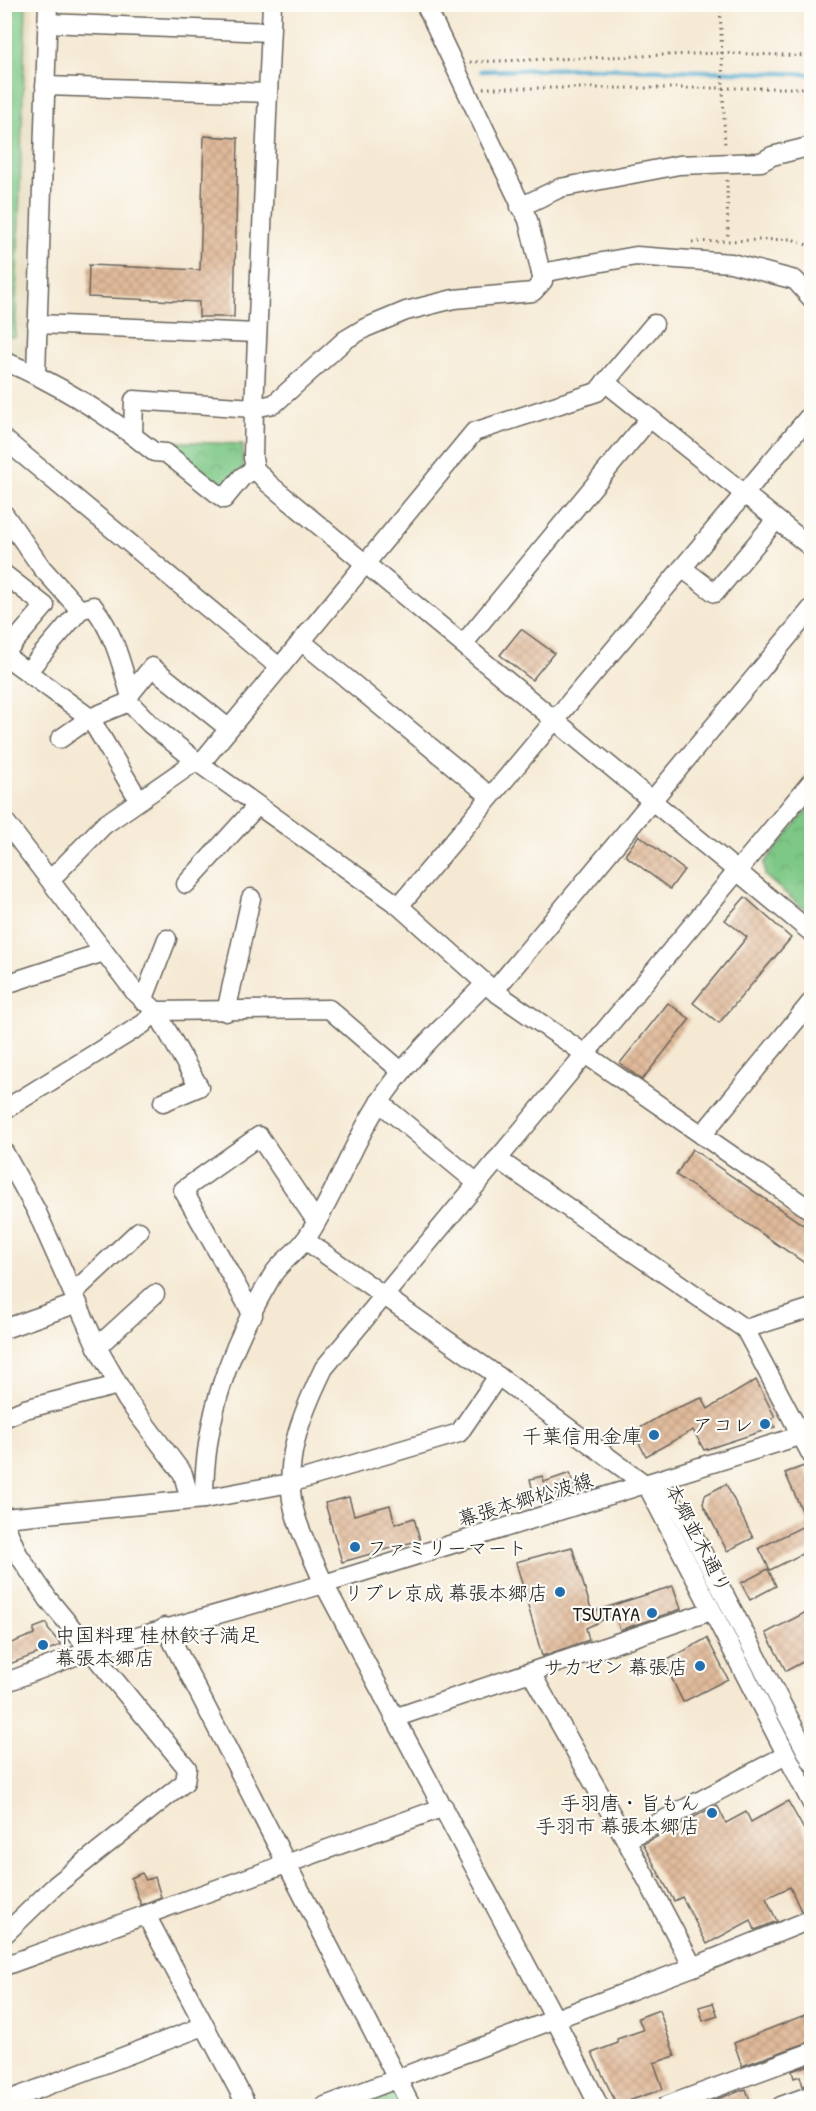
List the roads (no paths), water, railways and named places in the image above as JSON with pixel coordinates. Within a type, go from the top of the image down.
[{"type":"street","points":[[36,374],[48,4]]},
{"type":"street","points":[[272,4],[254,408],[253,458],[255,469],[269,484],[812,933]]},
{"type":"street","points":[[133,435],[134,400],[254,408],[274,404],[345,340],[365,328],[406,311],[454,299],[533,292],[543,281],[528,220],[451,63],[425,4]]},
{"type":"street","points":[[47,23],[270,32]]},
{"type":"street","points":[[45,86],[268,93]]},
{"type":"street","points":[[520,207],[560,188],[679,165],[761,162],[772,156],[812,146]]},
{"type":"street","points":[[541,273],[636,256],[731,263],[795,280],[812,299]]},
{"type":"street","points":[[37,324],[257,333]]},
{"type":"street","points":[[51,879],[104,825],[198,763],[474,432],[597,392],[654,324]]},
{"type":"street","points":[[4,361],[36,374],[133,435],[154,452],[166,453],[224,499],[242,477],[255,469]]},
{"type":"street","points":[[605,382],[812,548]]},
{"type":"street","points":[[399,906],[812,413]]},
{"type":"street","points":[[464,643],[650,418]]},
{"type":"street","points":[[4,439],[279,667]]},
{"type":"street","points":[[4,514],[42,568],[80,610]]},
{"type":"street","points":[[682,568],[715,593],[776,520]]},
{"type":"street","points":[[4,574],[45,606],[4,655],[90,718],[139,800]]},
{"type":"street","points":[[27,672],[80,610],[93,606],[105,622],[116,644],[130,698],[150,724],[256,807],[399,906],[490,988],[812,1211]]},
{"type":"street","points":[[197,1499],[218,1392],[253,1315],[273,1274],[305,1240],[345,1171],[379,1102],[401,1071],[490,988],[812,608]]},
{"type":"street","points":[[301,641],[490,796]]},
{"type":"street","points":[[60,739],[90,718],[130,698],[152,667],[228,728]]},
{"type":"street","points":[[598,2106],[444,1807],[394,1718],[324,1584],[296,1518],[290,1483],[301,1416],[324,1368],[387,1296],[477,1183],[812,781]]},
{"type":"street","points":[[186,884],[256,807]]},
{"type":"street","points":[[7,828],[51,879],[104,952],[150,1006],[199,1087],[163,1102]]},
{"type":"street","points":[[226,1012],[251,898]]},
{"type":"street","points":[[4,1110],[144,1024],[167,939]]},
{"type":"street","points":[[4,981],[6,984],[104,952]]},
{"type":"street","points":[[702,1135],[812,1001]]},
{"type":"street","points":[[150,1006],[226,1012],[329,1009],[401,1071]]},
{"type":"street","points":[[379,1102],[477,1183]]},
{"type":"street","points":[[253,1315],[183,1190],[259,1136],[316,1221]]},
{"type":"street","points":[[4,1152],[36,1210],[97,1347],[118,1385],[183,1474],[197,1499]]},
{"type":"street","points":[[497,1159],[745,1329],[806,1434],[812,1456]]},
{"type":"street","points":[[4,1329],[76,1298],[139,1231]]},
{"type":"street","points":[[305,1240],[387,1296],[648,1485]]},
{"type":"street","points":[[97,1347],[155,1294]]},
{"type":"street","points":[[745,1329],[812,1308]]},
{"type":"street","points":[[6,1931],[56,1885],[185,1782],[187,1768],[85,1653],[18,1554],[4,1520],[197,1499],[290,1483],[459,1433],[498,1376]]},
{"type":"street","points":[[4,1418],[25,1409],[118,1385]]},
{"type":"street","name":"幕張本郷松波線","points":[[4,1683],[85,1653],[165,1628],[324,1584],[806,1434]]},
{"type":"street","name":"本郷並木通り","points":[[648,1485],[812,1804]]},
{"type":"street","name":"本郷並木通り","points":[[648,1485],[680,1510],[812,1762]]},
{"type":"street","points":[[394,1718],[711,1611]]},
{"type":"street","points":[[165,1628],[411,2106]]},
{"type":"street","points":[[531,1673],[626,1840],[693,1967]]},
{"type":"street","points":[[626,1840],[786,1755]]},
{"type":"street","points":[[4,1966],[444,1807]]},
{"type":"street","points":[[146,1915],[247,2106]]},
{"type":"street","points":[[325,2106],[693,1967],[812,1919]]},
{"type":"street","points":[[4,2102],[204,2026]]},
{"type":"street","points":[[666,2106],[812,2052]]},
{"type":"street","points":[[781,2106],[812,2094]]},
{"type":"waterway","points":[[481,71],[590,68],[812,74]]},
{"type":"place","name":"アコレ","points":[[765,1424]]},
{"type":"place","name":"千葉信用金庫","points":[[654,1435]]},
{"type":"place","name":"ファミリーマート","points":[[355,1547]]},
{"type":"place","name":"リブレ京成 幕張本郷店","points":[[560,1592]]},
{"type":"place","name":"TSUTAYA","points":[[652,1613]]},
{"type":"place","name":"中国料理 桂林餃子満足 幕張本郷店","points":[[43,1645]]},
{"type":"place","name":"サカゼン 幕張店","points":[[700,1666]]},
{"type":"place","name":"手羽唐・旨もん 手羽市 幕張本郷店","points":[[712,1813]]}]
